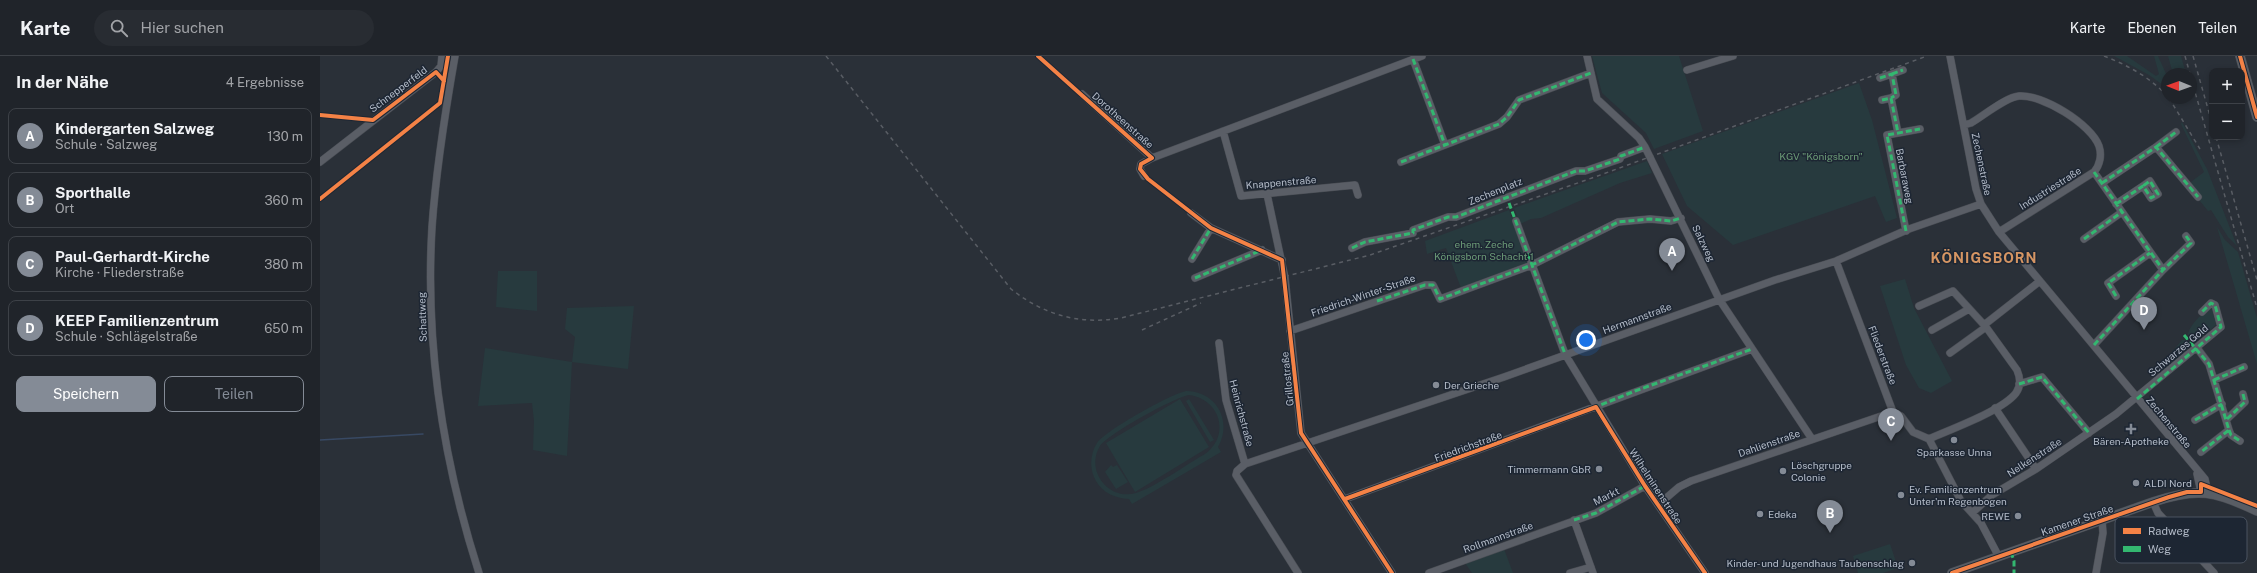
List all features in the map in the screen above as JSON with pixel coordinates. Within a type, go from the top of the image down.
[{"type":"main road","points":[[2240,56],[2257,117]]},
{"type":"main road","name":"Kamener Straße","points":[[1952,573],[2153,502],[2187,492],[2205,492],[2257,511]]},
{"type":"street","name":"Schnepperfeld","points":[[320,162],[436,72],[441,66],[442,56]]},
{"type":"street","name":"Schattweg","points":[[455,56],[444,119],[435,192],[431,264],[432,338],[437,394],[450,468],[479,573]]},
{"type":"street","name":"Dorotheenstraße","points":[[1144,176],[1140,169],[1141,164],[1152,158],[1422,56]]},
{"type":"street","name":"Salzweg","points":[[1587,56],[1597,99],[1639,138],[1645,146],[1719,299],[1812,439]]},
{"type":"street","points":[[1687,70],[1733,56]]},
{"type":"street","name":"Zechenstraße","points":[[1950,56],[1981,204],[1999,232],[2094,345],[2136,399],[2205,480],[2205,492]]},
{"type":"street","points":[[1413,59],[1445,144]]},
{"type":"street","points":[[1880,78],[1903,70]]},
{"type":"street","points":[[1401,162],[1499,124],[1507,117],[1519,100],[1591,73]]},
{"type":"street","points":[[1882,100],[1896,95],[1892,74]]},
{"type":"street","name":"Dorotheenstraße","points":[[1082,94],[1152,158]]},
{"type":"street","name":"Industriestraße","points":[[1964,125],[1971,123],[2012,98],[2026,96],[2074,117],[2098,143],[2101,153],[2099,163],[2094,172],[1999,232]]},
{"type":"street","points":[[1891,98],[1898,133],[1920,129]]},
{"type":"street","name":"Knappenstraße","points":[[1223,131],[1241,196],[1356,185],[1358,195]]},
{"type":"street","points":[[2102,183],[2156,148],[2176,132]]},
{"type":"street","name":"Barbaraweg","points":[[1898,133],[1888,135],[1906,231]]},
{"type":"street","name":"Zechenplatz","points":[[1352,248],[1365,242],[1413,233],[1413,230],[1448,217],[1456,217],[1576,172],[1585,171],[1620,159],[1621,156],[1645,146]]},
{"type":"street","points":[[2156,148],[2198,197]]},
{"type":"street","points":[[2094,172],[2163,270]]},
{"type":"street","points":[[2116,204],[2143,186]]},
{"type":"street","name":"Grillostraße","points":[[1267,194],[1282,260],[1300,433],[1345,499],[1392,573]]},
{"type":"street","name":"Hermannstraße","points":[[1245,464],[1307,444],[1719,299],[1836,261],[1906,231],[1981,204]]},
{"type":"street","points":[[2084,239],[2122,212]]},
{"type":"street","points":[[1191,213],[1211,228],[1282,260]]},
{"type":"street","name":"Friedrich-Winter-Straße","points":[[1290,331],[1425,284],[1433,285],[1440,299],[1532,265],[1618,222],[1650,219],[1671,222],[1681,218]]},
{"type":"street","name":"Wilhelminenstraße","points":[[1516,221],[1565,354],[1645,486],[1705,573]]},
{"type":"street","points":[[1192,259],[1211,228]]},
{"type":"street","points":[[2094,345],[2163,270],[2191,243],[2186,236]]},
{"type":"street","points":[[1195,278],[1262,250]]},
{"type":"street","points":[[2116,296],[2108,282],[2150,253]]},
{"type":"street","name":"Fliederstraße","points":[[1836,261],[1893,412],[1901,416],[1913,432],[1921,437],[1929,439]]},
{"type":"street","points":[[1950,353],[2040,281]]},
{"type":"street","points":[[1919,306],[1953,292],[1985,326],[2017,370],[2019,384],[2016,393],[1995,408],[1929,439],[1961,501],[1990,536],[1999,557]]},
{"type":"street","name":"Schwarzes Gold","points":[[2136,399],[2221,327],[2215,305],[2210,303],[2202,312]]},
{"type":"street","points":[[1932,330],[1969,309]]},
{"type":"street","name":"Heinrichstraße","points":[[1218,343],[1226,400],[1245,464]]},
{"type":"street","points":[[2197,348],[2209,364],[2231,435],[2240,441]]},
{"type":"street","name":"Friedrichstraße","points":[[1345,499],[1752,349]]},
{"type":"street","points":[[2214,380],[2244,367]]},
{"type":"street","points":[[2019,384],[2042,377],[2089,433]]},
{"type":"street","points":[[2226,419],[2245,402],[2243,394]]},
{"type":"street","name":"Nelkenstraße","points":[[1972,513],[1992,495],[2036,469],[2136,399]]},
{"type":"street","points":[[2195,420],[2222,404]]},
{"type":"street","points":[[1995,408],[2036,469]]},
{"type":"street","name":"Dahlienstraße","points":[[1658,505],[1679,487],[1691,481],[1893,412]]},
{"type":"street","points":[[2202,452],[2229,430]]},
{"type":"street","points":[[1245,464],[1237,471],[1236,475],[1298,573]]},
{"type":"street","name":"Markt","points":[[1574,520],[1596,513],[1645,486]]},
{"type":"street","points":[[2153,502],[2158,513],[2162,517]]},
{"type":"street","points":[[1570,573],[1592,570],[1574,520]]},
{"type":"street","name":"Rollmannstraße","points":[[1429,573],[1574,520]]},
{"type":"street","points":[[2096,573],[2104,533],[2102,520]]},
{"type":"street","points":[[2205,563],[2214,573]]},
{"type":"green space","points":[[1592,56],[1679,56],[1703,131],[1654,149],[1646,133],[1602,93]]},
{"type":"green space","points":[[2114,56],[2127,56],[2156,76],[2159,74],[2154,56],[2158,56],[2163,68],[2161,68],[2161,84],[2149,75]]},
{"type":"green space","points":[[2168,56],[2181,56],[2184,68],[2171,68]]},
{"type":"green space","name":"KGV \"Königsborn\"","points":[[1859,83],[1872,120],[1897,218],[1886,222],[1875,196],[1733,245],[1687,206],[1662,154]]},
{"type":"green space","points":[[2182,122],[2207,169],[2237,246],[2228,237],[2211,210],[2208,211],[2187,185],[2204,172],[2181,124]]},
{"type":"green space","points":[[1647,161],[1652,173],[1620,183],[1541,218],[1531,219],[1520,224],[1514,208]]},
{"type":"green space","name":"ehem. Zeche Königsborn Schacht 1","points":[[1509,210],[1529,261],[1526,265],[1461,288],[1446,248],[1427,254],[1425,241]]},
{"type":"green space","points":[[2217,227],[2225,240],[2238,252],[2257,318],[2257,364]]},
{"type":"green space","points":[[498,271],[537,271],[537,311],[496,307]]},
{"type":"green space","points":[[1905,279],[1914,308],[1952,381],[1931,393],[1919,388],[1906,365],[1880,286]]},
{"type":"green space","points":[[634,306],[628,369],[572,362],[575,337],[565,329],[567,308]]},
{"type":"green space","points":[[2212,308],[2216,325],[2195,343],[2188,336],[2190,328],[2200,316]]},
{"type":"green space","points":[[2182,340],[2185,340],[2191,346],[2162,372],[2158,369]]},
{"type":"green space","points":[[485,348],[572,362],[567,456],[533,450],[534,421],[532,403],[478,406]]},
{"type":"green space","points":[[1186,391],[1197,392],[1206,396],[1219,409],[1224,427],[1218,447],[1221,452],[1132,504],[1129,499],[1114,496],[1102,489],[1096,481],[1091,467],[1093,452],[1097,443],[1125,422],[1154,405]],"holes":[[[1189,395],[1200,398],[1215,410],[1220,428],[1218,437],[1213,446],[1205,454],[1161,481],[1136,493],[1126,494],[1116,492],[1108,488],[1102,482],[1097,474],[1095,465],[1096,455],[1100,446],[1106,440],[1128,425],[1181,397]]]},
{"type":"green space","points":[[1180,399],[1209,447],[1135,492],[1106,443]]},
{"type":"green space","points":[[1189,399],[1214,440],[1210,442],[1186,401]]},
{"type":"green space","points":[[1111,465],[1113,467],[1117,465],[1128,482],[1116,489],[1105,472]]},
{"type":"green space","points":[[1890,544],[1898,568],[1883,573],[1858,573],[1853,556]]},
{"type":"green space","points":[[1504,549],[1513,573],[1472,573],[1465,563]]},
{"type":"waterway","points":[[320,440],[423,434]]},
{"type":"railway","points":[[826,56],[1011,289],[1023,298],[1049,311],[1076,319],[1091,320],[1121,318],[1370,255],[1592,178],[1927,56]]},
{"type":"railway","points":[[2104,56],[2138,72],[2161,90]]},
{"type":"railway","points":[[2185,56],[2188,68]]},
{"type":"railway","points":[[2193,56],[2209,112]]},
{"type":"railway","points":[[2197,99],[2257,308]]},
{"type":"railway","points":[[2173,104],[2200,149]]},
{"type":"railway","points":[[2217,140],[2257,280]]},
{"type":"railway","points":[[1142,330],[1201,303]]},
{"type":"marked path","points":[[1413,59],[1445,145]]},
{"type":"marked path","points":[[1892,74],[1903,70]]},
{"type":"marked path","points":[[1401,162],[1499,124],[1507,117],[1519,100],[1591,73]]},
{"type":"marked path","points":[[1880,78],[1892,74],[1896,95],[1891,98]]},
{"type":"marked path","points":[[1882,100],[1891,98],[1898,133]]},
{"type":"marked path","points":[[1906,231],[1887,135],[1920,129]]},
{"type":"marked path","points":[[2156,147],[2176,132]]},
{"type":"marked path","points":[[1352,248],[1365,242],[1413,233],[1413,230],[1448,217],[1456,217],[1576,171],[1585,171],[1620,159],[1621,156],[1645,147]]},
{"type":"marked path","points":[[2102,183],[2156,147],[2198,197]]},
{"type":"marked path","points":[[2094,172],[2163,270]]},
{"type":"marked path","points":[[2116,204],[2143,186],[2151,198],[2158,194],[2150,181],[2143,186]]},
{"type":"marked path","points":[[1509,203],[1565,354]]},
{"type":"marked path","points":[[2084,239],[2122,212]]},
{"type":"marked path","points":[[1377,301],[1425,285],[1433,285],[1440,299],[1532,265],[1618,222],[1650,219],[1671,221],[1681,218]]},
{"type":"marked path","points":[[1192,259],[1211,228]]},
{"type":"marked path","points":[[2094,345],[2163,270],[2191,243],[2186,236]]},
{"type":"marked path","points":[[1195,278],[1262,250]]},
{"type":"marked path","points":[[2116,296],[2108,283],[2150,253]]},
{"type":"marked path","points":[[2137,399],[2221,327],[2215,305],[2211,303],[2202,312]]},
{"type":"marked path","points":[[2184,335],[2209,364],[2229,430],[2201,452]]},
{"type":"marked path","points":[[1593,408],[1635,391],[1752,349]]},
{"type":"marked path","points":[[2214,380],[2244,367]]},
{"type":"marked path","points":[[2019,384],[2042,377],[2089,433]]},
{"type":"marked path","points":[[2227,419],[2245,402],[2243,394]]},
{"type":"marked path","points":[[2195,420],[2222,404]]},
{"type":"marked path","points":[[2229,430],[2231,435],[2240,441]]},
{"type":"marked path","points":[[1574,520],[1596,513],[1645,486]]},
{"type":"marked path","points":[[2011,552],[2014,561],[2014,573]]},
{"type":"cycle path","points":[[320,199],[440,103],[448,56]]},
{"type":"cycle path","points":[[1038,56],[1152,158],[1141,164],[1140,169],[1148,179],[1211,228],[1282,260],[1301,433],[1392,573]]},
{"type":"cycle path","points":[[2240,56],[2257,117]]},
{"type":"cycle path","points":[[320,115],[373,120],[436,72],[444,81]]},
{"type":"cycle path","points":[[1345,499],[1596,407],[1645,486],[1705,573]]},
{"type":"cycle path","points":[[1952,573],[2169,497],[2187,492],[2201,492],[2201,484],[2257,506]]},
{"type":"place","name":"Kindergarten Salzweg","points":[[1672,271]]},
{"type":"place","name":"KEEP Familienzentrum","points":[[2144,330]]},
{"type":"place","name":"Der Grieche","points":[[1436,385]]},
{"type":"place","name":"Bären-Apotheke","points":[[2131,429]]},
{"type":"place","name":"Sparkasse Unna","points":[[1954,440]]},
{"type":"place","name":"Paul-Gerhardt-Kirche","points":[[1891,441]]},
{"type":"place","name":"Timmermann GbR","points":[[1599,469]]},
{"type":"place","name":"Löschgruppe Colonie","points":[[1783,471]]},
{"type":"place","name":"ALDI Nord","points":[[2136,483]]},
{"type":"place","name":"Ev. Familienzentrum Unter'm Regenbogen","points":[[1901,495]]},
{"type":"place","name":"Edeka","points":[[1760,514]]},
{"type":"place","name":"REWE","points":[[2018,516]]},
{"type":"place","name":"Sporthalle","points":[[1830,533]]},
{"type":"place","name":"Kinder- und Jugendhaus Taubenschlag","points":[[1912,563]]},
{"type":"district","name":"KÖNIGSBORN","points":[[1984,258]]}]
